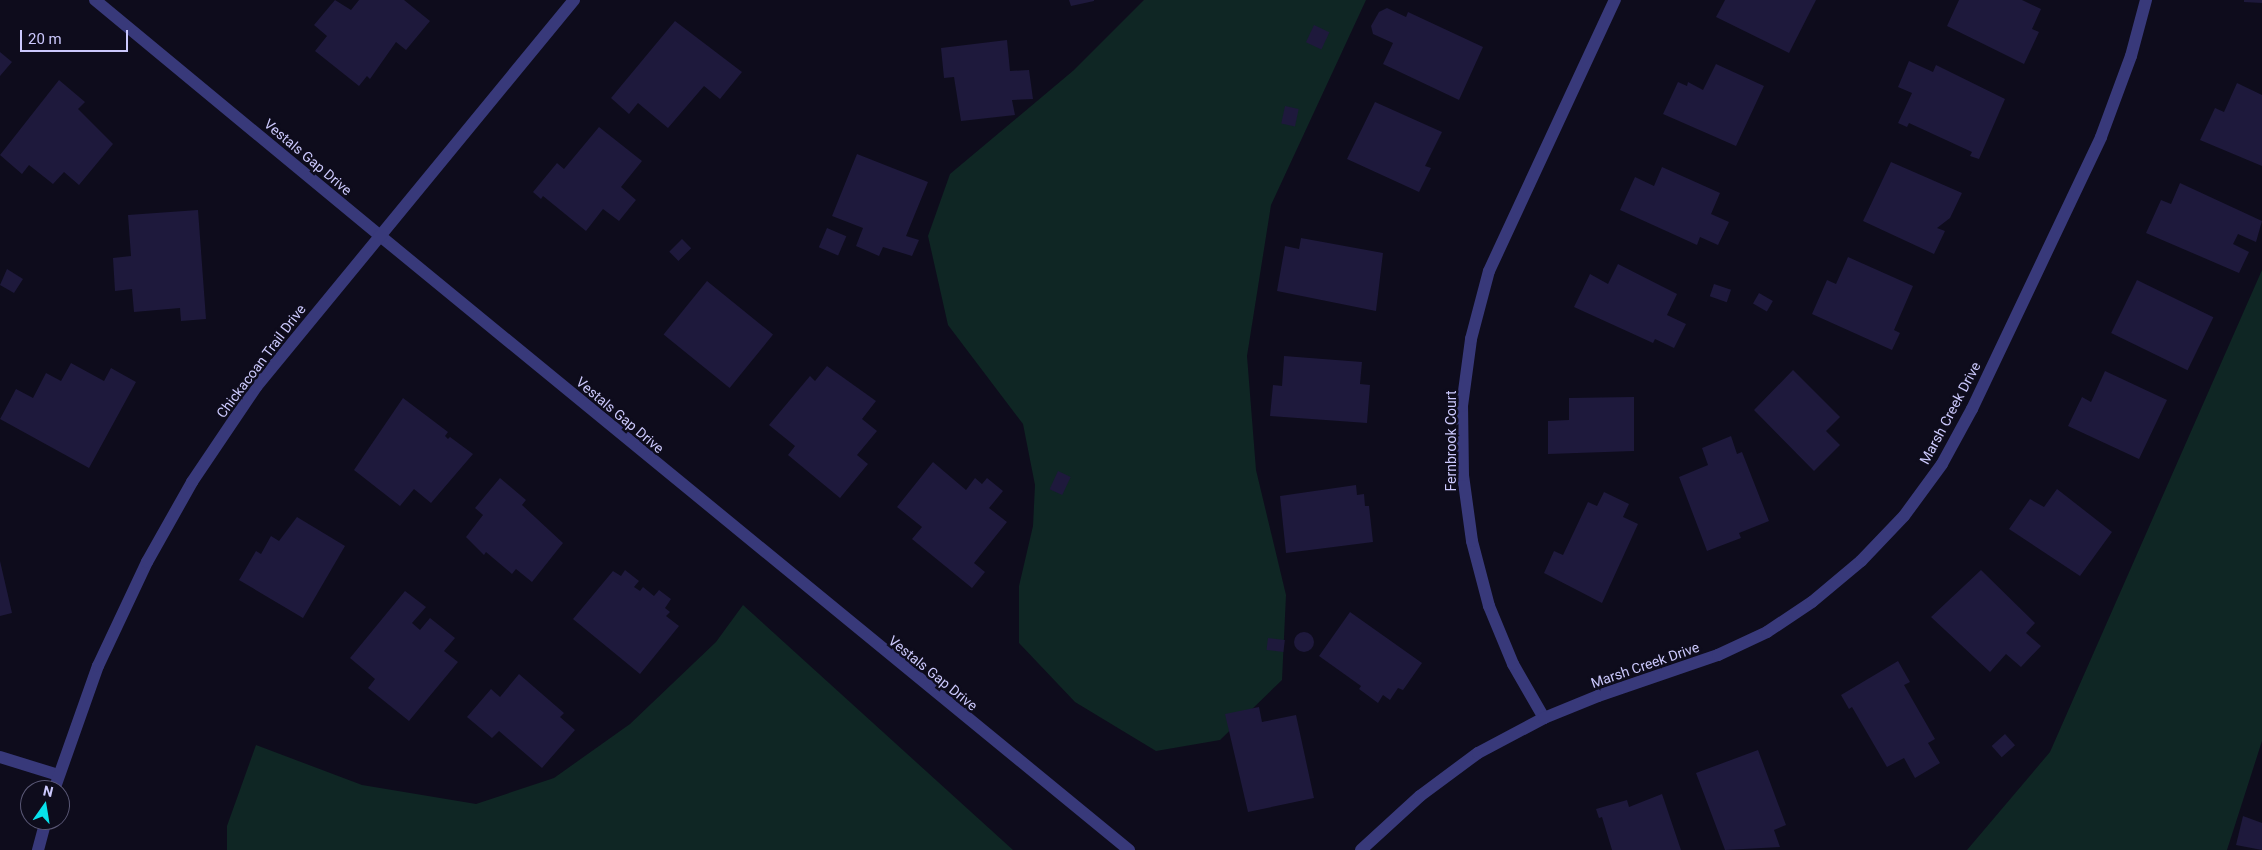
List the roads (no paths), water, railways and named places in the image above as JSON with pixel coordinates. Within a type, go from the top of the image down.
[{"type":"street","name":"Vestals Gap Drive","points":[[95,0],[1129,850]]},
{"type":"street","name":"Chickacoan Trail Drive","points":[[57,780],[98,666],[146,562],[192,482],[256,387],[574,0]]},
{"type":"street","name":"Fernbrook Court","points":[[1544,718],[1513,664],[1496,623],[1472,541],[1463,475],[1462,406],[1471,339],[1489,271],[1615,0]]},
{"type":"street","name":"Marsh Creek Drive","points":[[1361,850],[1420,796],[1478,753],[1544,718],[1598,696],[1718,655],[1767,632],[1812,602],[1861,562],[1904,516],[1942,464],[1972,409],[2101,137],[2131,56],[2146,0]]},
{"type":"street","points":[[0,757],[58,776]]},
{"type":"street","points":[[38,850],[43,830]]}]
